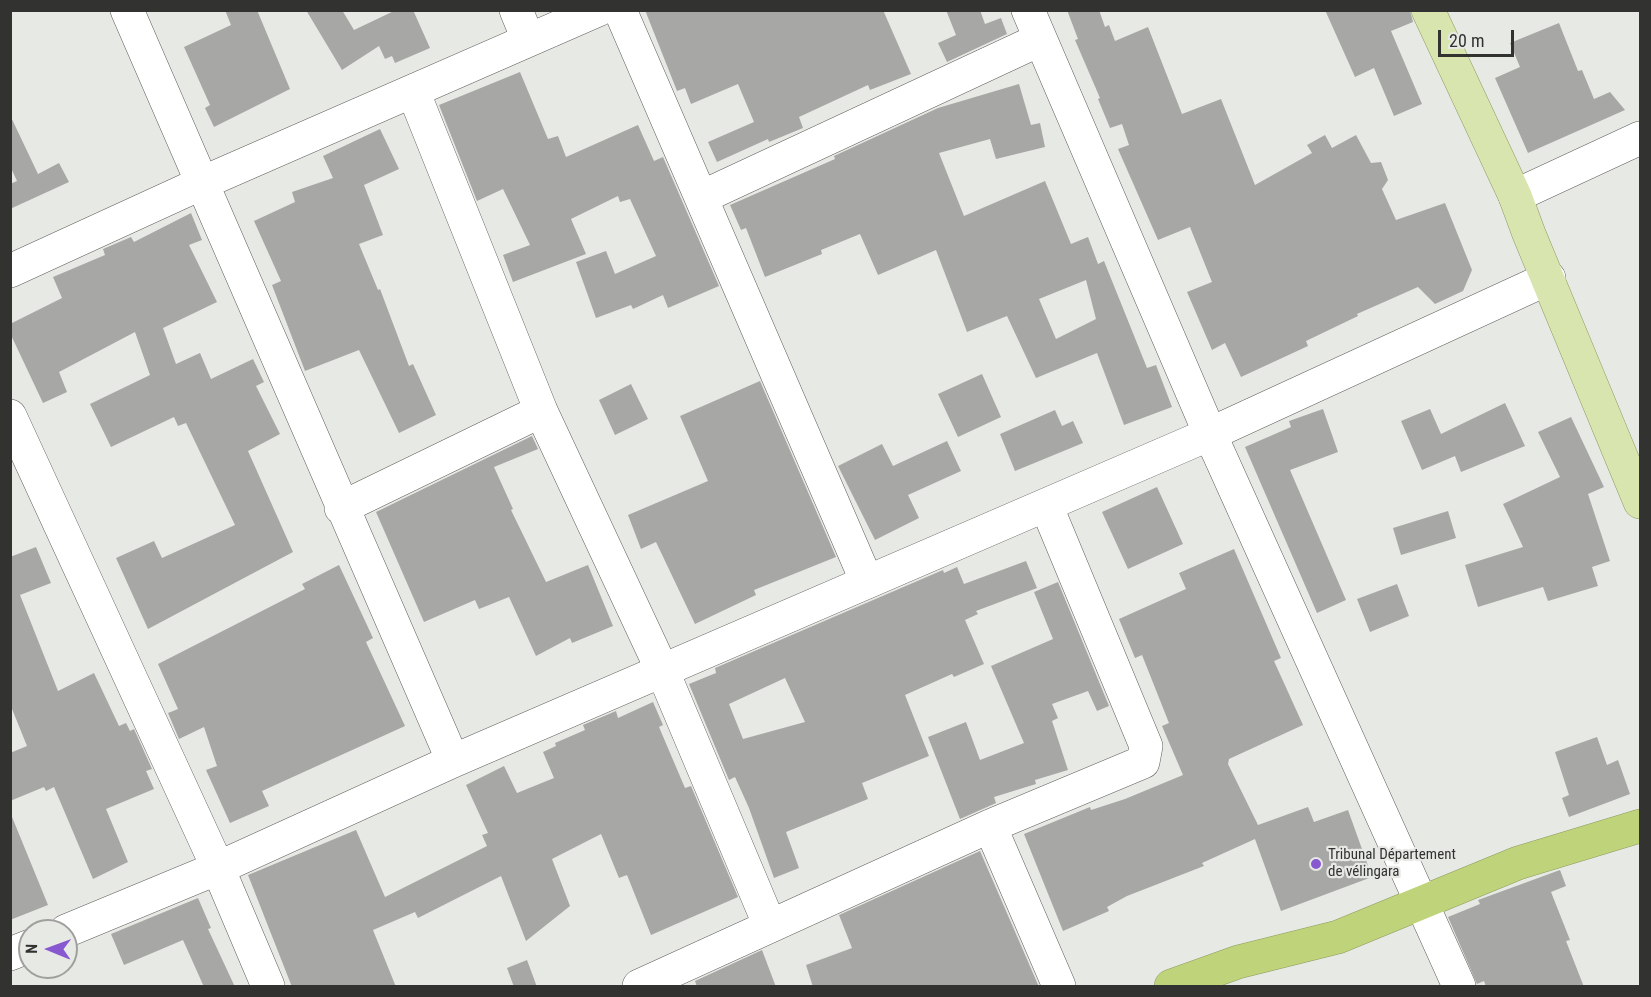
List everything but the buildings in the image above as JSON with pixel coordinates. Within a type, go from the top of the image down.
[{"type":"highway","points":[[1171,987],[1238,962],[1338,937],[1518,862],[1641,826]]},
{"type":"main road","points":[[1428,10],[1515,196],[1641,502]]},
{"type":"street","points":[[128,10],[341,508],[453,761]]},
{"type":"street","points":[[10,272],[202,183],[413,91],[522,25],[598,10]]},
{"type":"street","points":[[620,10],[867,582]]},
{"type":"street","points":[[1028,10],[1210,434],[1460,987]]},
{"type":"street","points":[[702,197],[1039,40]]},
{"type":"street","points":[[413,91],[541,411],[663,672],[770,926]]},
{"type":"street","points":[[1515,196],[1641,138]]},
{"type":"street","points":[[78,926],[218,868],[453,761],[1210,434],[1549,278]]},
{"type":"street","points":[[341,508],[541,411]]},
{"type":"street","points":[[10,416],[218,868],[268,987]]},
{"type":"street","points":[[653,984],[770,926],[990,826],[1143,762],[1146,746],[1046,505]]},
{"type":"street","points":[[990,826],[1059,987]]},
{"type":"place","name":"Tribunal Département de vélingara","points":[[1316,864]]}]
